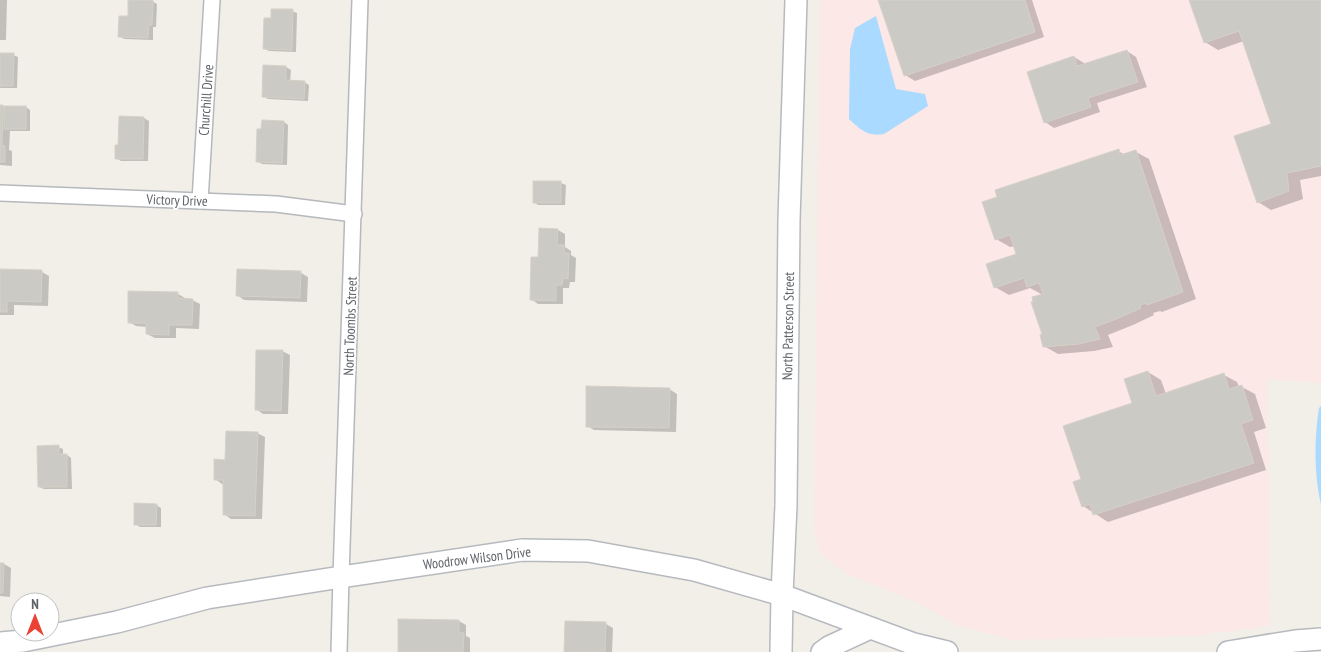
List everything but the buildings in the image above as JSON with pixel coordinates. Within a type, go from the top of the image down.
[{"type":"main road","name":"North Patterson Street","points":[[781,652],[786,505],[789,220],[796,0]]},
{"type":"main road","name":"Woodrow Wilson Drive","points":[[0,643],[23,641],[117,622],[207,598],[522,550],[588,551],[694,570],[782,595],[914,644],[947,652]]},
{"type":"main road","points":[[822,652],[870,628]]},
{"type":"main road","points":[[1228,652],[1295,647],[1321,639]]},
{"type":"street","name":"Churchill Drive","points":[[200,201],[212,0]]},
{"type":"street","name":"North Toombs Street","points":[[340,652],[360,0]]},
{"type":"street","name":"Victory Drive","points":[[0,193],[276,204],[354,214]]},
{"type":"shaded area","points":[[820,0],[1321,0],[1321,383],[1267,379],[1270,626],[1193,636],[1013,640],[956,625],[923,605],[850,575],[822,556],[814,532]]},
{"type":"water","points":[[876,16],[896,89],[925,94],[928,106],[884,134],[878,135],[864,131],[849,119],[850,49],[855,28]]},
{"type":"water","points":[[1321,406],[1321,505],[1317,482],[1316,444],[1317,420]]}]
